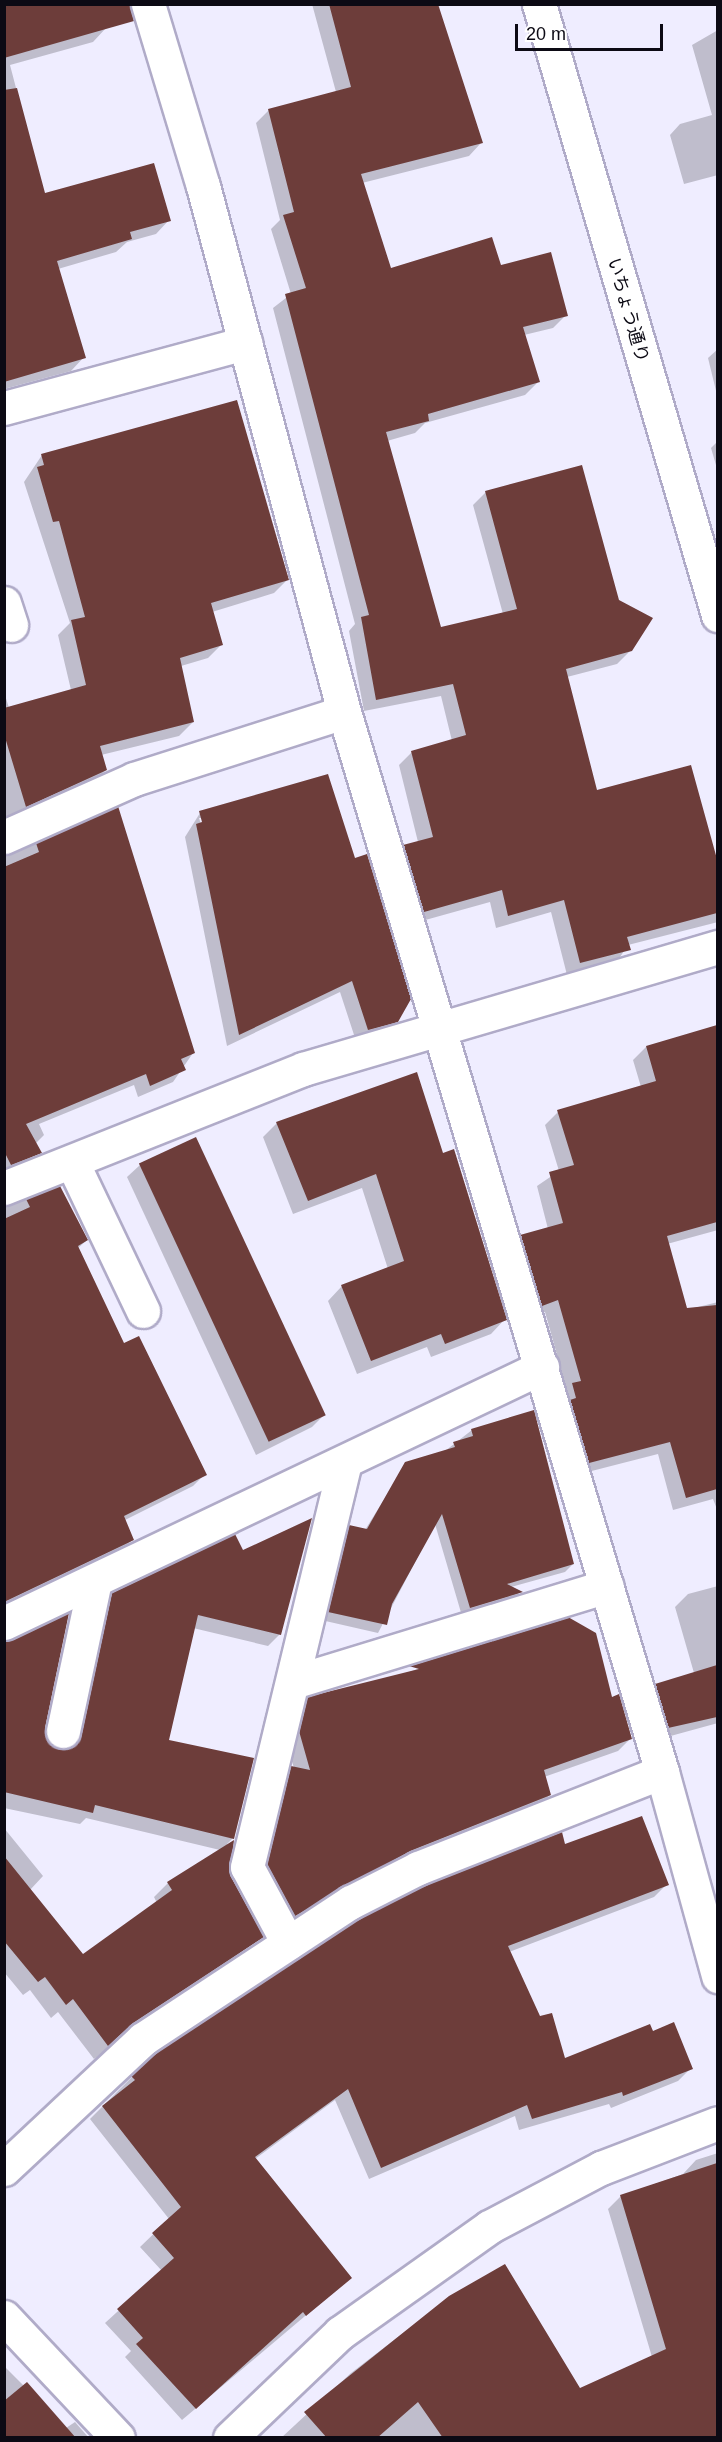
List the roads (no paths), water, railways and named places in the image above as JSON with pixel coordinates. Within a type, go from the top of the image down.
[{"type":"street","points":[[148,4],[245,343],[344,712],[442,1028],[662,1772],[717,1976]]},
{"type":"street","name":"いちょう通り","points":[[539,4],[717,615]]},
{"type":"street","points":[[4,408],[245,343]]},
{"type":"street","points":[[4,837],[134,779],[344,712]]},
{"type":"street","points":[[4,1188],[303,1069],[717,947]]},
{"type":"street","points":[[72,1162],[143,1311]]},
{"type":"street","points":[[4,1623],[542,1367]]},
{"type":"street","points":[[288,1942],[247,1866],[345,1462]]},
{"type":"street","points":[[63,1731],[95,1581]]},
{"type":"street","points":[[293,1682],[607,1586]]},
{"type":"street","points":[[4,2169],[143,2039],[288,1942],[418,1868],[662,1772]]},
{"type":"street","points":[[231,2438],[340,2333],[489,2227],[601,2168],[717,2123]]},
{"type":"street","points":[[4,2317],[118,2438]]}]
